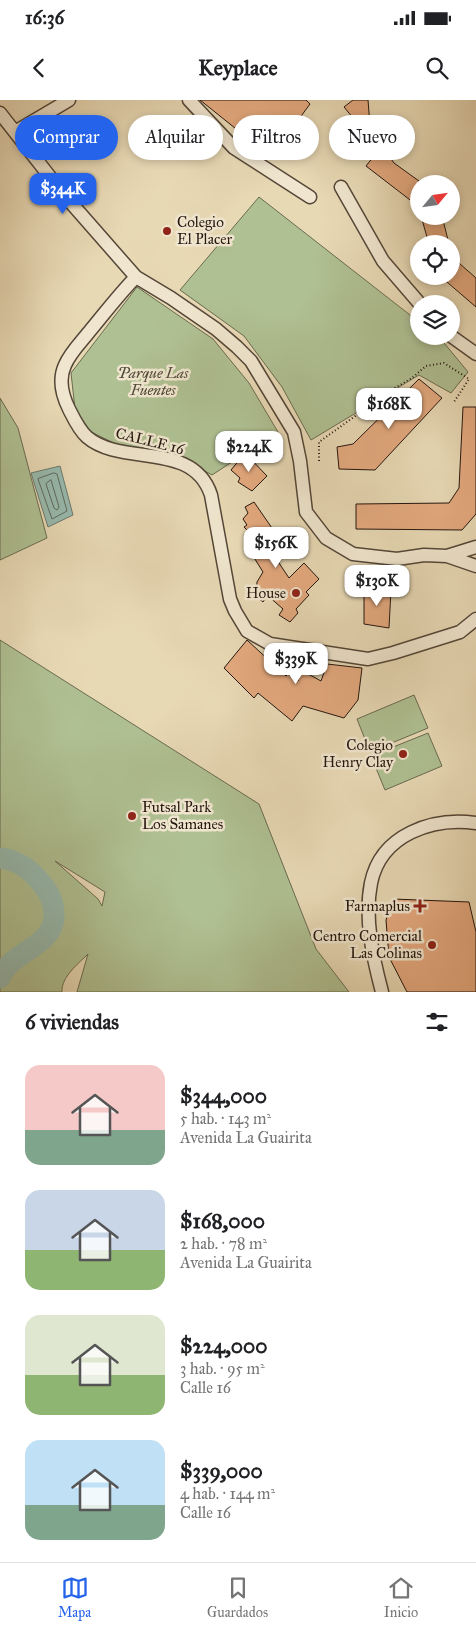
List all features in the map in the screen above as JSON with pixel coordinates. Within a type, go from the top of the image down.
[{"type":"street","points":[[44,115],[69,100]]},
{"type":"street","points":[[189,100],[234,148],[310,197]]},
{"type":"street","points":[[0,113],[15,132]]},
{"type":"street","points":[[37,160],[65,196],[136,277],[216,329],[233,342],[251,361],[294,432],[300,460],[306,512],[326,538],[353,554],[377,558],[397,559],[447,556],[476,547]]},
{"type":"street","points":[[341,187],[383,261],[412,295]]},
{"type":"street","name":"CALLE 16","points":[[136,277],[64,366],[61,385],[65,400],[78,426],[95,442],[115,449],[169,459],[185,466],[207,481],[230,599],[234,611],[247,631],[270,644],[368,659],[393,654],[460,632],[476,619]]},
{"type":"street","points":[[460,342],[476,354]]},
{"type":"street","points":[[447,556],[476,566]]},
{"type":"street","points":[[382,992],[374,957],[369,921],[371,883],[380,860],[397,842],[415,830],[440,822],[476,823]]},
{"type":"path","points":[[319,461],[319,442],[392,389],[412,378],[426,366],[444,363],[469,379],[454,402]]},
{"type":"green space","points":[[259,197],[410,315],[410,345],[446,345],[468,372],[451,393],[419,375],[311,440],[282,387],[244,336],[180,290]]},
{"type":"green space","name":"Parque Las Fuentes","points":[[137,287],[213,339],[249,383],[278,432],[212,475],[180,457],[118,445],[91,432],[75,409],[71,373]]},
{"type":"green space","points":[[0,398],[18,428],[47,538],[0,560]]},
{"type":"green space","name":"Futsal Park Los Samanes","points":[[0,640],[259,804],[316,949],[349,992],[77,992],[88,954],[67,976],[62,986],[62,992],[0,992]],"holes":[[[55,861],[105,892],[102,906],[98,899]]]},
{"type":"green space","points":[[414,695],[428,728],[370,752],[357,719]]},
{"type":"green space","points":[[428,733],[442,766],[385,790],[371,756]]},
{"type":"water","points":[[60,466],[73,515],[48,527],[31,473]]},
{"type":"building","points":[[200,100],[306,100],[310,104],[302,115],[233,115],[233,126],[223,118],[223,115],[219,115]]},
{"type":"building","points":[[353,100],[368,100],[369,115],[351,115],[344,107]]},
{"type":"building","points":[[371,160],[392,160],[411,175],[410,200],[366,166]]},
{"type":"building","points":[[424,225],[444,225],[447,235],[426,235]]},
{"type":"building","points":[[460,264],[476,278],[476,307],[450,285],[460,285]]},
{"type":"building","points":[[419,379],[442,398],[375,470],[339,469],[337,447],[353,444]]},
{"type":"building","points":[[463,407],[476,407],[476,514],[462,530],[356,529],[356,504],[449,503],[459,488]]},
{"type":"building","points":[[245,453],[267,476],[252,491],[238,482],[240,478],[231,470]]},
{"type":"building","points":[[254,502],[274,531],[263,539],[289,578],[304,563],[319,579],[306,592],[309,595],[296,609],[298,613],[290,622],[279,615],[283,609],[267,595],[263,602],[256,596],[257,582],[263,572],[253,556],[259,550],[247,537],[250,533],[244,527],[247,525],[243,519],[248,513],[245,507]]},
{"type":"building","points":[[364,587],[391,590],[389,628],[364,624]]},
{"type":"building","points":[[247,640],[286,676],[288,674],[298,681],[301,670],[321,681],[327,664],[362,668],[358,700],[344,718],[303,706],[292,721],[258,693],[254,698],[224,668]]},
{"type":"building","name":"Centro Comercial Las Colinas","points":[[393,899],[469,902],[476,932],[476,992],[407,992],[389,957],[386,920]]},
{"type":"waterway","points":[[0,858],[18,863],[33,874],[49,893],[54,912],[53,924],[48,933],[41,941],[14,961],[0,978]]},
{"type":"place","name":"Colegio El Placer","points":[[167,231]]},
{"type":"place","name":"House","points":[[296,593]]},
{"type":"place","name":"Colegio Henry Clay","points":[[403,754]]},
{"type":"place","name":"Futsal Park Los Samanes","points":[[132,816]]},
{"type":"place","name":"Farmaplus","points":[[420,906]]},
{"type":"place","name":"Centro Comercial Las Colinas","points":[[432,945]]}]
